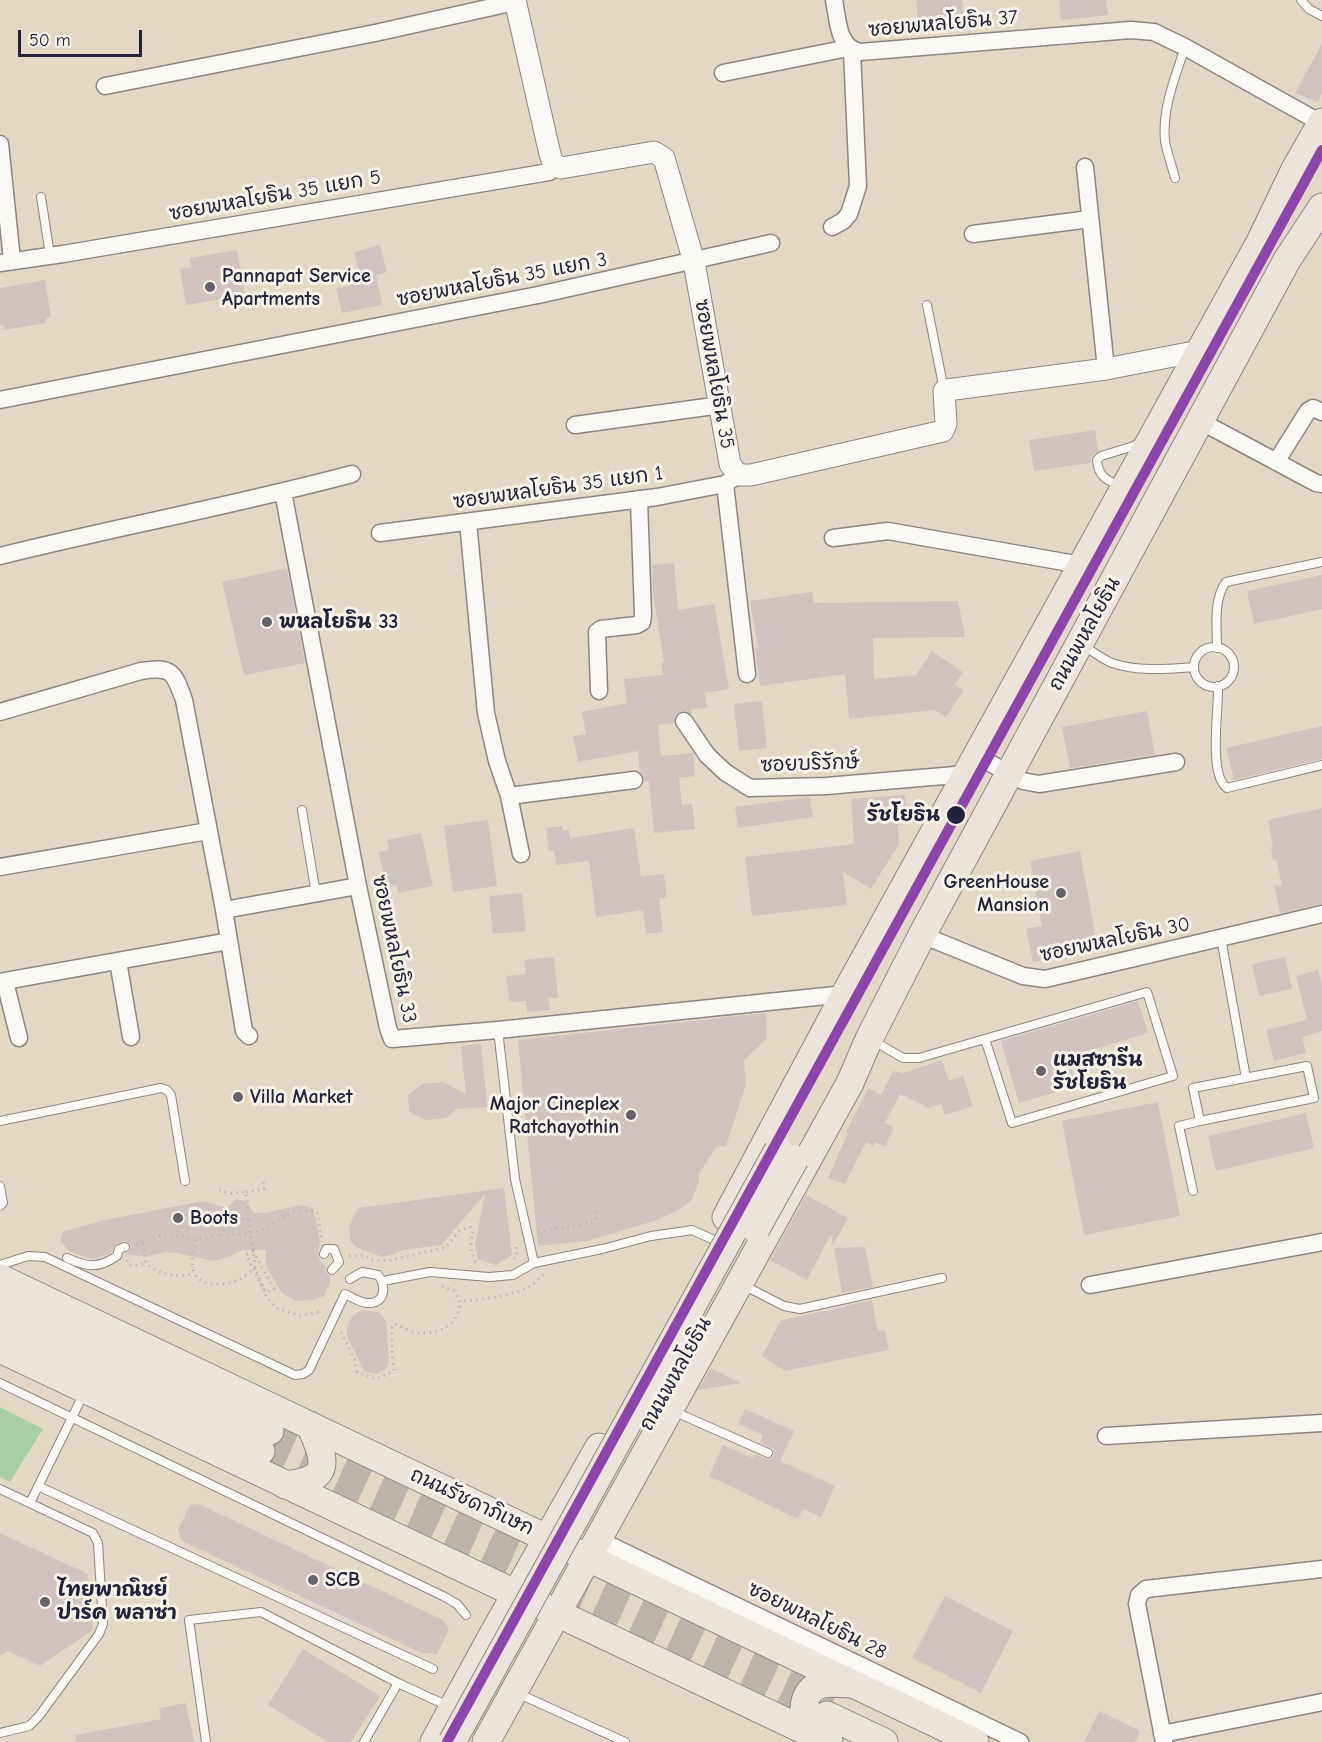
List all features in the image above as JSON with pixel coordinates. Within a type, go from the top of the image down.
[{"type":"main road","name":"ถนนพหลโยธิน","points":[[434,1742],[623,1407],[845,994],[1260,242],[1295,169],[1322,131]]},
{"type":"main road","name":"ถนนพหลโยธิน","points":[[486,1742],[850,1083],[869,1039],[922,935],[1287,260],[1322,185]]},
{"type":"main road","name":"ถนนพหลโยธิน","points":[[1287,260],[1322,207]]},
{"type":"main road","name":"ถนนพหลโยธิน","points":[[470,1742],[787,1155],[859,1003],[859,969]]},
{"type":"main road","name":"ถนนพหลโยธิน","points":[[452,1742],[787,1155],[865,1028],[885,1008]]},
{"type":"main road","name":"ถนนรัชดาภิเษก","points":[[0,1278],[548,1538],[592,1548],[834,1714],[884,1742]]},
{"type":"main road","points":[[0,1304],[266,1441],[0,1327]]},
{"type":"main road","name":"ถนนรัชดาภิเษก","points":[[0,1349],[558,1612],[834,1714],[937,1742]]},
{"type":"main road","points":[[623,1407],[634,1420],[666,1417]]},
{"type":"main road","points":[[285,1485],[310,1481],[320,1472],[323,1457],[310,1425]]},
{"type":"main road","points":[[467,1683],[478,1681],[510,1699]]},
{"type":"main road","name":"ถนนรัชดาภิเษก","points":[[834,1714],[975,1742]]},
{"type":"street","name":"ซอยพหลโยธิน 37","points":[[834,0],[842,37],[850,49],[860,52],[1131,30],[1154,32],[1185,47],[1322,131]]},
{"type":"street","points":[[105,87],[375,33],[515,1],[549,150],[556,166]]},
{"type":"street","points":[[723,74],[850,49],[858,186],[849,214],[843,221],[832,227]]},
{"type":"street","points":[[0,144],[6,261]]},
{"type":"street","name":"ซอยพหลโยธิน 35","points":[[556,166],[561,168],[654,152],[662,155],[694,262],[721,405],[732,479],[943,431],[946,424],[944,391]]},
{"type":"street","name":"ซอยพหลโยธิน 35 แยก 5","points":[[6,261],[549,172],[556,166]]},
{"type":"street","points":[[1084,167],[1106,369]]},
{"type":"street","points":[[973,234],[1090,219]]},
{"type":"street","name":"ซอยพหลโยธิน 35 แยก 3","points":[[0,400],[538,295],[771,243]]},
{"type":"street","points":[[944,391],[1106,369],[1199,351]]},
{"type":"street","points":[[574,425],[721,405]]},
{"type":"street","points":[[1276,462],[1308,411],[1313,408],[1322,412]]},
{"type":"street","points":[[1200,422],[1316,483],[1322,484]]},
{"type":"street","points":[[0,556],[78,536],[283,492],[352,474]]},
{"type":"street","points":[[732,479],[747,674]]},
{"type":"street","name":"ซอยพหลโยธิน 35 แยก 1","points":[[380,533],[639,499],[732,479]]},
{"type":"street","name":"ซอยพหลโยธิน 33","points":[[283,492],[358,886],[392,1039],[845,994]]},
{"type":"street","points":[[599,691],[597,632],[601,629],[637,625],[642,622],[639,499]]},
{"type":"street","points":[[468,522],[486,713],[497,761],[509,796],[521,854]]},
{"type":"street","points":[[833,538],[888,531],[1081,565]]},
{"type":"street","points":[[0,712],[141,671],[159,668],[171,672],[177,679],[184,700],[224,910],[244,1031],[249,1036]]},
{"type":"street","name":"ซอยบริรักษ์","points":[[684,721],[707,755],[724,771],[750,788],[826,786],[972,765]]},
{"type":"street","points":[[972,765],[1009,773],[1023,782],[1039,784],[1176,762]]},
{"type":"street","points":[[509,796],[634,780]]},
{"type":"street","points":[[0,867],[208,831]]},
{"type":"street","points":[[224,910],[358,886]]},
{"type":"street","name":"ซอยพหลโยธิน 30","points":[[922,935],[1023,976],[1045,979],[1322,914]]},
{"type":"street","points":[[19,1038],[3,982],[230,942]]},
{"type":"street","points":[[118,961],[131,1037]]},
{"type":"street","points":[[1090,1285],[1322,1242]]},
{"type":"street","points":[[1106,1436],[1322,1423]]},
{"type":"street","name":"ซอยพหลโยธิน 28","points":[[592,1548],[1020,1742]]},
{"type":"street","points":[[1322,1569],[1146,1589],[1139,1595],[1137,1604],[1163,1738],[1322,1702]]},
{"type":"lane","points":[[1301,0],[1309,9],[1322,16]]},
{"type":"lane","points":[[1175,178],[1166,143],[1165,122],[1169,96],[1185,47]]},
{"type":"lane","points":[[41,197],[50,255]]},
{"type":"lane","points":[[927,305],[944,391]]},
{"type":"lane","points":[[1124,487],[1102,476],[1098,470],[1097,460],[1101,456],[1134,446],[1143,440],[1166,410]]},
{"type":"lane","points":[[1217,648],[1218,603],[1221,590],[1226,582],[1322,562]]},
{"type":"lane","points":[[1080,644],[1111,663],[1133,668],[1194,667]]},
{"type":"lane","points":[[1217,648],[1228,652],[1234,667],[1228,681],[1218,686],[1206,685],[1200,681],[1195,675],[1194,667],[1200,653],[1206,649],[1217,648]]},
{"type":"lane","points":[[1218,686],[1216,755],[1217,770],[1223,785],[1227,788],[1322,765]]},
{"type":"lane","points":[[302,810],[316,894]]},
{"type":"lane","points":[[1221,938],[1246,1078]]},
{"type":"lane","points":[[869,1039],[903,1058],[919,1058],[985,1039],[1147,993],[1173,1076],[1012,1123],[985,1039]]},
{"type":"lane","points":[[498,1030],[515,1179],[534,1263]]},
{"type":"lane","points":[[1193,1191],[1179,1126],[1314,1098],[1308,1066],[1193,1088],[1200,1121]]},
{"type":"lane","points":[[0,1120],[161,1088],[167,1090],[171,1095],[185,1181]]},
{"type":"lane","points":[[0,1186],[3,1203],[0,1206]]},
{"type":"lane","points":[[383,1281],[430,1272],[489,1277],[513,1275],[534,1263],[651,1236],[692,1230],[714,1240]]},
{"type":"lane","points":[[67,1258],[87,1266],[105,1264],[117,1257],[119,1249],[125,1247]]},
{"type":"lane","points":[[324,1254],[326,1249],[334,1249],[339,1262],[332,1270]]},
{"type":"lane","points":[[0,1265],[28,1256],[45,1257],[295,1375],[309,1370],[345,1294],[363,1302],[374,1303],[382,1296],[385,1289],[378,1275],[370,1272],[356,1274],[350,1279]]},
{"type":"lane","points":[[740,1284],[784,1306],[800,1309],[942,1278]]},
{"type":"lane","points":[[0,1383],[443,1596],[457,1604],[466,1615]]},
{"type":"lane","points":[[30,1503],[85,1390]]},
{"type":"lane","points":[[666,1417],[707,1425],[768,1453]]},
{"type":"lane","points":[[38,1486],[433,1669]]},
{"type":"lane","points":[[0,1489],[93,1533],[98,1543],[103,1624],[99,1634],[39,1716],[29,1726],[0,1733]]},
{"type":"lane","points":[[206,1742],[189,1620],[261,1612],[398,1683],[453,1708]]},
{"type":"lane","points":[[364,1742],[398,1683]]},
{"type":"lane","points":[[510,1699],[625,1742]]},
{"type":"path","points":[[219,1190],[231,1193],[264,1189],[263,1179]]},
{"type":"path","points":[[246,1192],[254,1269]]},
{"type":"path","points":[[146,1263],[129,1264],[125,1255],[125,1247],[162,1235],[179,1235],[196,1240],[262,1230],[286,1214],[302,1210],[317,1212],[324,1254]]},
{"type":"path","points":[[512,1263],[517,1256],[515,1237],[594,1222],[595,1210]]},
{"type":"path","points":[[221,1235],[230,1221],[249,1219]]},
{"type":"path","points":[[338,1257],[363,1255],[372,1260],[387,1261],[439,1250],[446,1247],[460,1230],[470,1227],[473,1231],[472,1256],[476,1263],[482,1265]]},
{"type":"path","points":[[196,1240],[192,1261],[194,1274],[203,1283],[222,1284],[239,1280],[254,1269]]},
{"type":"path","points":[[143,1242],[146,1263],[156,1272],[171,1276],[194,1274]]},
{"type":"path","points":[[253,1251],[274,1289],[266,1293],[246,1255],[253,1251]]},
{"type":"path","points":[[460,1302],[521,1291],[540,1279],[554,1259]]},
{"type":"path","points":[[260,1281],[266,1296],[276,1308],[301,1316],[321,1312],[327,1308]]},
{"type":"path","points":[[344,1323],[341,1332],[354,1358],[357,1372],[376,1379],[394,1371],[392,1327],[395,1324],[417,1333],[435,1332],[452,1323],[460,1312],[460,1302],[454,1291],[435,1284]]},
{"type":"path","points":[[0,1413],[33,1430]]},
{"type":"green space","points":[[0,1407],[43,1429],[10,1482],[0,1477]]},
{"type":"building","points":[[916,0],[962,0],[965,29],[919,33]]},
{"type":"building","points":[[1059,0],[1106,0],[1108,15],[1061,20]]},
{"type":"building","points":[[1322,44],[1322,94],[1318,102],[1295,93]]},
{"type":"building","points":[[380,245],[387,272],[376,275],[382,305],[342,313],[336,288],[362,283],[354,252]]},
{"type":"building","points":[[237,250],[245,295],[186,305],[180,269],[191,267],[190,258]]},
{"type":"building","points":[[45,280],[51,317],[46,318],[46,323],[4,330],[3,325],[0,326],[0,288]]},
{"type":"building","points":[[1095,430],[1098,451],[1091,457],[1091,463],[1034,471],[1029,440]]},
{"type":"building","points":[[674,563],[678,610],[714,604],[729,689],[705,693],[707,708],[691,709],[692,714],[679,712],[674,717],[674,723],[658,725],[661,756],[693,753],[695,776],[679,778],[682,805],[692,804],[695,829],[654,833],[649,781],[644,781],[643,774],[640,772],[638,751],[578,762],[573,736],[586,734],[582,712],[627,703],[624,679],[663,675],[661,663],[664,663],[653,593],[652,565]]},
{"type":"building","name":"พหลโยธิน 33","points":[[287,568],[305,663],[244,675],[222,582]]},
{"type":"building","points":[[1322,575],[1322,609],[1254,624],[1247,591]]},
{"type":"building","points":[[812,592],[814,603],[958,601],[965,637],[873,638],[874,679],[916,675],[932,651],[963,672],[955,685],[964,690],[946,717],[935,710],[849,719],[845,674],[760,686],[755,649],[758,648],[750,601]]},
{"type":"building","points":[[762,701],[767,748],[739,751],[734,704]]},
{"type":"building","points":[[1147,711],[1155,755],[1070,768],[1062,727]]},
{"type":"building","points":[[1322,726],[1322,759],[1234,780],[1226,748]]},
{"type":"building","points":[[905,795],[908,824],[898,825],[899,844],[871,889],[843,872],[847,905],[752,916],[745,857],[854,844],[851,799]]},
{"type":"building","points":[[810,797],[813,817],[738,828],[735,807]]},
{"type":"building","points":[[1322,808],[1322,904],[1280,913],[1274,886],[1282,885],[1276,859],[1273,860],[1268,820]]},
{"type":"building","points":[[488,820],[497,886],[453,892],[444,826]]},
{"type":"building","points":[[562,826],[563,831],[569,830],[570,838],[634,828],[641,876],[664,874],[667,898],[659,898],[663,932],[646,934],[643,910],[596,917],[589,861],[556,865],[554,850],[549,851],[546,828]]},
{"type":"building","points":[[421,833],[433,886],[398,893],[397,885],[386,887],[379,852],[389,850],[387,840]]},
{"type":"building","name":"GreenHouse Mansion","points":[[1080,851],[1098,950],[1033,962],[1026,929],[1042,926],[1030,861]]},
{"type":"building","points":[[522,893],[526,931],[493,934],[489,896]]},
{"type":"building","points":[[554,957],[558,998],[548,998],[550,1010],[527,1012],[526,1001],[509,1002],[506,976],[526,974],[524,960]]},
{"type":"building","points":[[1285,957],[1292,989],[1259,996],[1252,964]]},
{"type":"building","points":[[1318,970],[1322,984],[1322,1031],[1302,1037],[1306,1053],[1274,1061],[1266,1030],[1307,1020],[1296,976]]},
{"type":"building","points":[[1138,1001],[1148,1033],[1068,1057],[1077,1086],[1019,1103],[1001,1041]]},
{"type":"building","name":"Major Cineplex Ratchayothin","points":[[766,1013],[767,1038],[744,1060],[746,1084],[726,1146],[716,1147],[699,1174],[699,1182],[691,1201],[677,1211],[654,1221],[587,1241],[538,1246],[518,1040]]},
{"type":"building","points":[[481,1044],[489,1107],[457,1109],[446,1118],[426,1120],[409,1112],[408,1095],[422,1084],[443,1082],[466,1094],[461,1046]]},
{"type":"building","points":[[942,1060],[949,1081],[963,1076],[973,1106],[945,1115],[941,1104],[929,1108],[900,1094],[885,1123],[894,1128],[885,1147],[875,1142],[873,1146],[866,1142],[845,1184],[828,1178],[848,1133],[846,1132],[868,1088],[881,1095],[893,1071],[903,1073]]},
{"type":"building","points":[[1158,1102],[1180,1216],[1084,1235],[1062,1121]]},
{"type":"building","points":[[1306,1113],[1314,1148],[1216,1171],[1208,1136]]},
{"type":"building","points":[[504,1188],[512,1255],[496,1265],[478,1259],[475,1245],[485,1194],[441,1245],[402,1250],[382,1257],[354,1246],[350,1240],[349,1226],[358,1208]]},
{"type":"building","points":[[806,1195],[848,1218],[833,1245],[831,1234],[807,1280],[770,1260]]},
{"type":"building","points":[[236,1199],[246,1201],[254,1213],[266,1213],[300,1205],[313,1208],[320,1240],[318,1255],[320,1261],[327,1267],[326,1273],[330,1276],[330,1283],[324,1296],[313,1300],[296,1301],[282,1293],[266,1266],[266,1250],[242,1250],[213,1261],[165,1252],[150,1256],[124,1255],[131,1248],[130,1243],[126,1241],[115,1244],[112,1252],[107,1255],[92,1259],[70,1252],[60,1240],[63,1232],[100,1221],[203,1201],[227,1208]]},
{"type":"building","points":[[865,1247],[873,1287],[842,1293],[834,1248]]},
{"type":"building","points":[[872,1300],[878,1331],[885,1330],[889,1350],[785,1371],[762,1356],[781,1320]]},
{"type":"building","points":[[363,1310],[379,1312],[386,1321],[389,1362],[386,1369],[376,1374],[364,1371],[347,1336],[347,1327],[352,1316]]},
{"type":"building","points":[[711,1368],[741,1383],[698,1390]]},
{"type":"building","points":[[745,1409],[794,1431],[780,1461],[835,1486],[821,1517],[803,1509],[798,1519],[709,1476],[723,1445],[753,1458],[754,1454],[768,1459],[774,1456],[773,1449],[760,1442],[763,1435],[738,1424]]},
{"type":"building","name":"SCB","points":[[199,1504],[443,1620],[449,1630],[437,1654],[422,1653],[182,1541],[178,1530],[190,1505]]},
{"type":"building","name":"ไทยพาณิชย์ ปาร์ค พลาซ่า","points":[[0,1533],[88,1574],[93,1630],[40,1666],[8,1651],[0,1656]]},
{"type":"building","points":[[945,1596],[1013,1631],[981,1693],[912,1658]]},
{"type":"building","points":[[303,1649],[380,1696],[351,1742],[328,1742],[268,1705]]},
{"type":"building","points":[[186,1703],[194,1742],[76,1742],[75,1735],[161,1719],[159,1708]]},
{"type":"building","points":[[1099,1711],[1140,1731],[1135,1742],[1084,1742]]},
{"type":"tunnel","points":[[270,1431],[837,1693]]},
{"type":"tunnel","points":[[261,1451],[826,1714]]},
{"type":"transit line","points":[[447,1742],[1322,150]]},
{"type":"place","name":"Pannapat Service Apartments","points":[[210,287]]},
{"type":"place","name":"พหลโยธิน 33","points":[[267,622]]},
{"type":"place","name":"รัชโยธิน","points":[[956,815]]},
{"type":"place","name":"GreenHouse Mansion","points":[[1061,893]]},
{"type":"place","name":"แมสซารีน รัชโยธิน","points":[[1041,1071]]},
{"type":"place","name":"Villa Market","points":[[238,1097]]},
{"type":"place","name":"Major Cineplex Ratchayothin","points":[[631,1115]]},
{"type":"place","name":"Boots","points":[[178,1218]]},
{"type":"place","name":"SCB","points":[[313,1580]]},
{"type":"place","name":"ไทยพาณิชย์ ปาร์ค พลาซ่า","points":[[45,1602]]}]
